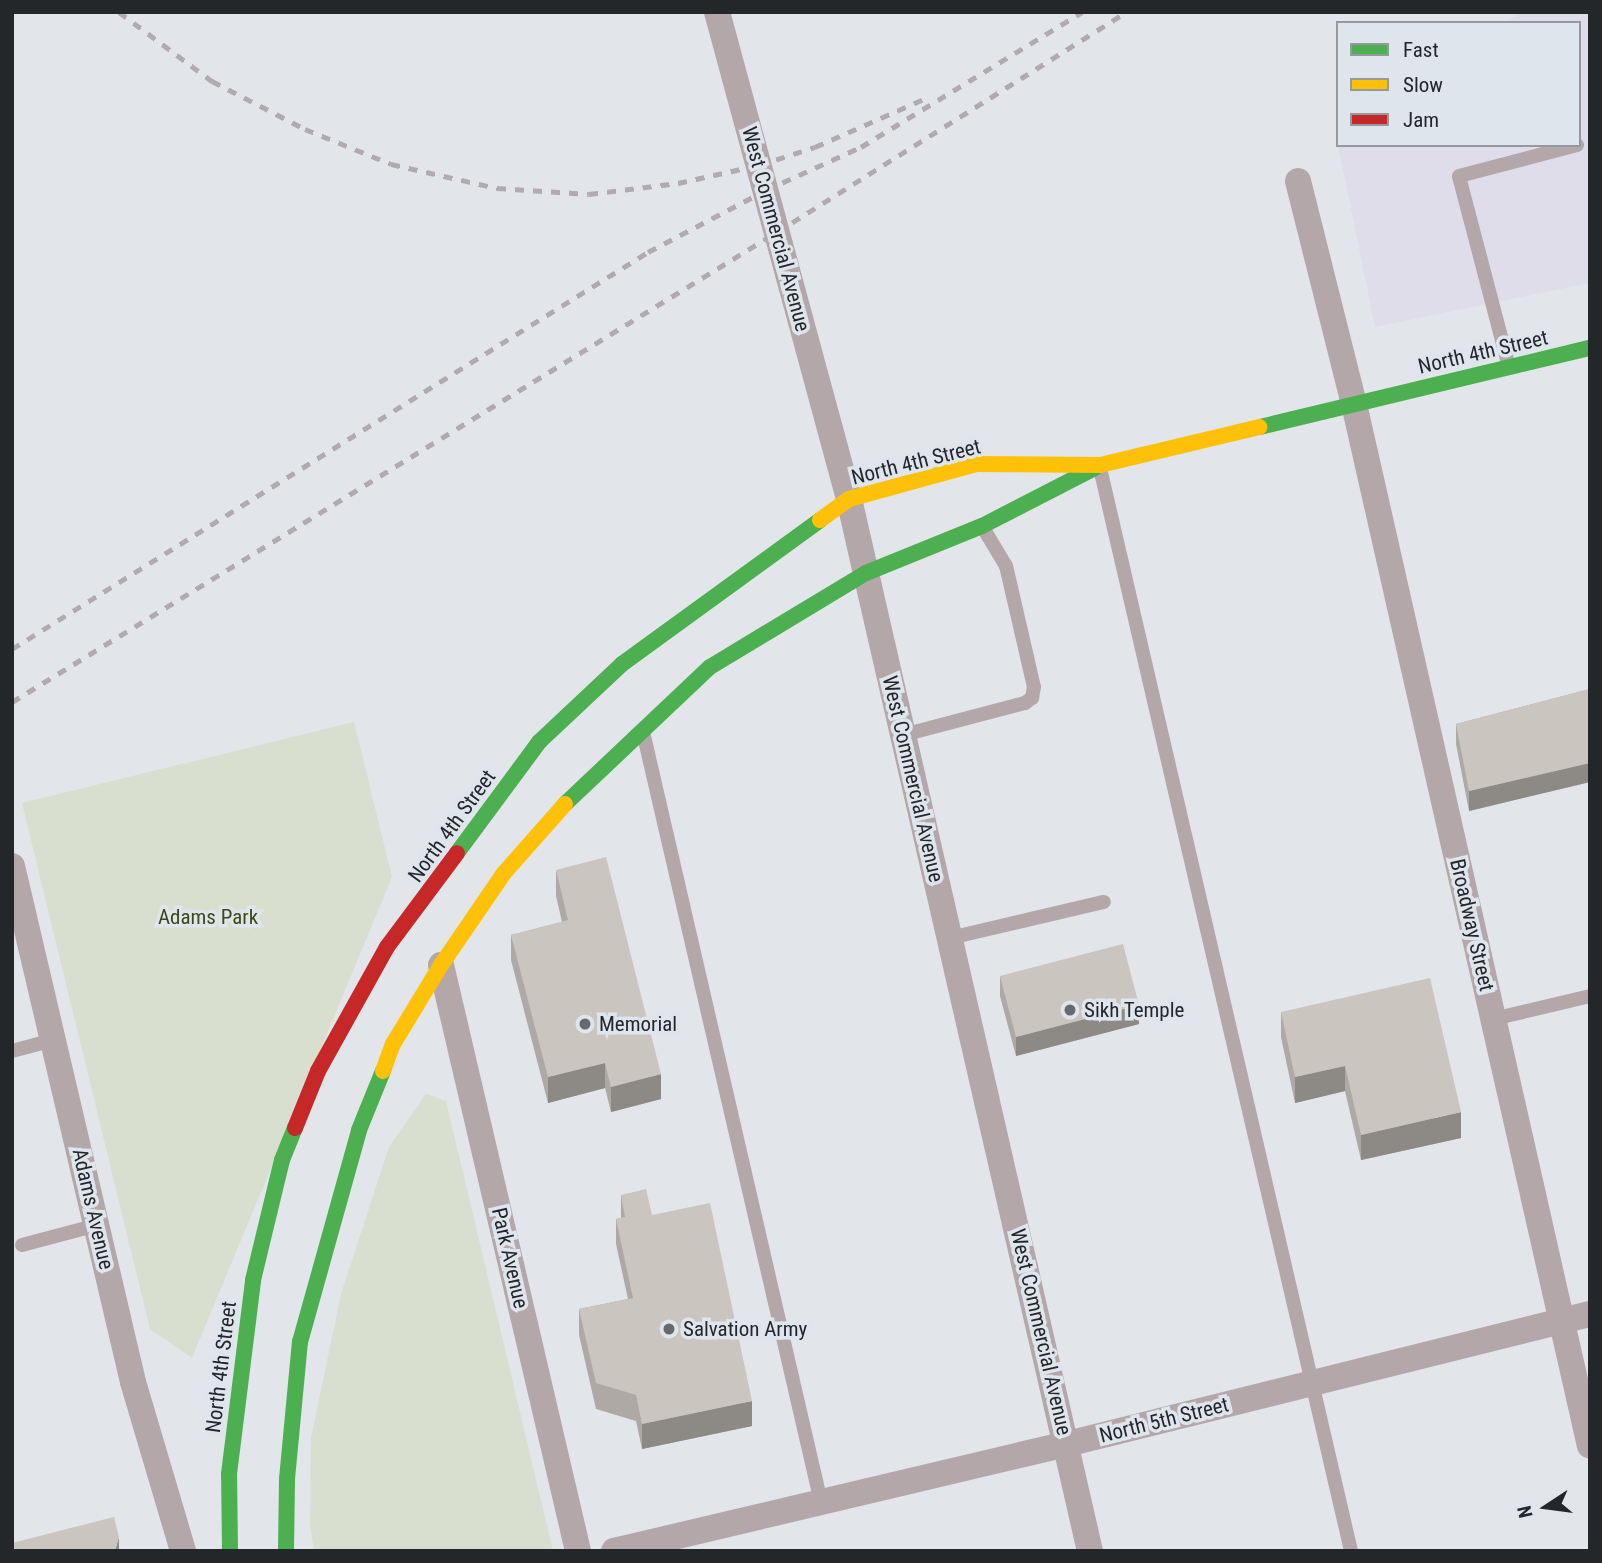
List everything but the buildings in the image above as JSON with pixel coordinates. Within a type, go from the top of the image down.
[{"type":"main road","name":"North 4th Street","points":[[286,1551],[281,1479],[300,1342],[359,1130],[393,1044],[441,965],[504,873],[567,802],[710,667],[866,573],[982,526],[1100,465],[1590,348]]},
{"type":"main road","name":"North 4th Street","points":[[230,1551],[234,1475],[253,1280],[272,1212],[282,1160],[317,1072],[387,947],[539,742],[622,664],[849,499],[977,464],[1100,465]]},
{"type":"street","name":"West Commercial Avenue","points":[[717,12],[849,499],[1090,1551]]},
{"type":"street","name":"Broadway Street","points":[[1298,181],[1354,404],[1590,1446]]},
{"type":"street","name":"Adams Avenue","points":[[12,866],[134,1382],[183,1551]]},
{"type":"street","name":"Park Avenue","points":[[441,965],[578,1551]]},
{"type":"street","name":"North 5th Street","points":[[614,1551],[1067,1444],[1590,1314]]},
{"type":"lane","points":[[1509,368],[1459,176],[1570,147]]},
{"type":"lane","points":[[1100,465],[1351,1551]]},
{"type":"lane","points":[[903,735],[1025,704],[1032,698],[1034,688],[1006,566],[982,526]]},
{"type":"lane","points":[[642,730],[821,1502]]},
{"type":"lane","points":[[950,938],[1104,902]]},
{"type":"lane","points":[[1493,1019],[1590,996]]},
{"type":"lane","points":[[12,1051],[53,1040]]},
{"type":"lane","points":[[22,1245],[97,1225]]},
{"type":"shaded area","points":[[1521,12],[1590,12],[1590,283],[1375,327],[1338,147],[1581,147],[1581,21],[1507,21]]},
{"type":"green space","name":"Adams Park","points":[[354,722],[392,877],[192,1358],[150,1329],[22,803]]},
{"type":"green space","points":[[426,1094],[446,1101],[553,1551],[314,1551],[310,1525],[311,1438],[341,1294],[389,1147]]},
{"type":"railway","points":[[119,12],[212,81],[305,129],[391,164],[497,188],[589,194],[678,183],[759,165],[815,147],[924,99]]},
{"type":"railway","points":[[12,649],[648,252],[766,190],[861,147],[1082,12]]},
{"type":"railway","points":[[12,702],[777,232],[1127,12]]},
{"type":"traffic: fast","points":[[1260,427],[1590,348]]},
{"type":"traffic: fast","points":[[565,804],[710,667],[866,573],[982,526],[1095,468]]},
{"type":"traffic: fast","points":[[457,853],[539,742],[622,664],[820,520]]},
{"type":"traffic: fast","points":[[286,1551],[287,1479],[300,1342],[359,1130],[383,1071]]},
{"type":"traffic: fast","points":[[230,1551],[229,1474],[253,1280],[282,1160],[295,1128]]},
{"type":"traffic: slow","points":[[820,520],[849,499],[977,464],[1100,465],[1260,427]]},
{"type":"traffic: slow","points":[[383,1071],[393,1044],[441,965],[504,873],[565,804]]},
{"type":"traffic: jam","points":[[295,1128],[318,1071],[387,947],[457,853]]},
{"type":"place","name":"Sikh Temple","points":[[1070,1010]]},
{"type":"place","name":"Memorial","points":[[585,1024]]},
{"type":"place","name":"Salvation Army","points":[[669,1329]]}]
